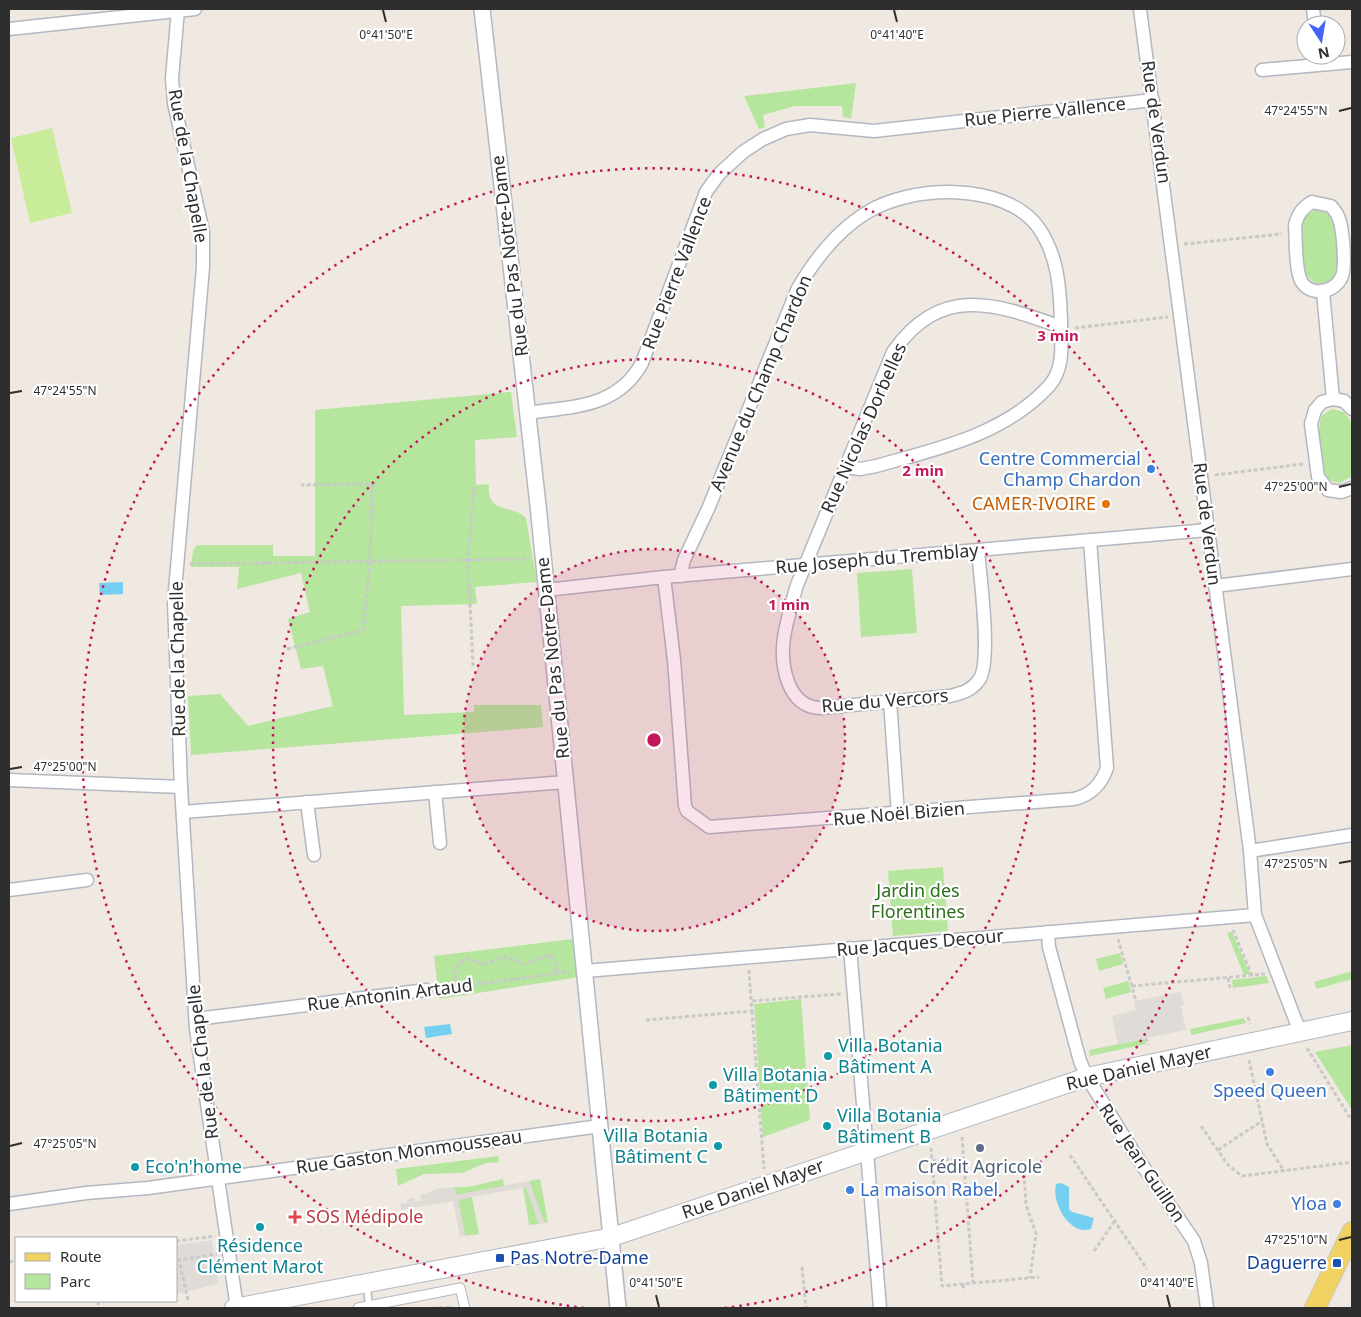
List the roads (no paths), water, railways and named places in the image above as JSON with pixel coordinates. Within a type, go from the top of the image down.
[{"type":"main road","name":"Rue Daniel Mayer","points":[[236,1308],[612,1237],[1087,1077],[1303,1040],[1352,1021]]},
{"type":"main road","points":[[1315,1308],[1352,1232]]},
{"type":"main road","points":[[1328,1308],[1352,1259]]},
{"type":"street","points":[[9,28],[89,14],[195,9]]},
{"type":"street","name":"Rue du Pas Notre-Dame","points":[[482,9],[528,413],[618,1308]]},
{"type":"street","name":"Rue de Verdun","points":[[1140,9],[1173,246],[1250,852],[1255,915],[1303,1040]]},
{"type":"street","name":"Rue de la Chapelle","points":[[178,10],[172,78],[174,103],[203,232],[203,267],[174,602],[181,786],[196,1019],[236,1308]]},
{"type":"street","points":[[1262,70],[1296,64]]},
{"type":"street","name":"Rue Pierre Vallence","points":[[528,413],[593,403],[618,393],[634,378],[642,364],[706,192],[719,174],[737,157],[763,139],[786,129],[810,125],[874,131],[1153,100]]},
{"type":"street","name":"Avenue du Champ Chardon","points":[[680,576],[684,560],[708,509],[798,288],[820,255],[847,228],[868,212],[902,197],[941,193],[976,194],[995,198],[1011,205],[1026,215],[1038,227],[1049,248],[1060,287],[1062,353],[1056,376],[1040,395],[1024,408],[984,432],[876,466],[860,469],[846,467]]},
{"type":"street","points":[[1312,202],[1331,206],[1347,227],[1343,275],[1336,286],[1323,292],[1315,291],[1305,285],[1299,276],[1295,233],[1297,217],[1304,207],[1312,202]]},
{"type":"street","points":[[1323,292],[1333,399]]},
{"type":"street","name":"Rue Nicolas Dorbelles","points":[[804,565],[893,352],[904,335],[918,323],[941,311],[964,305],[989,304],[1011,309],[1061,327]]},
{"type":"street","points":[[1352,409],[1344,401],[1333,399],[1322,402],[1314,410],[1311,424],[1318,477],[1328,490],[1341,492],[1352,488]]},
{"type":"street","name":"Rue Joseph du Tremblay","points":[[546,590],[664,577],[1208,530]]},
{"type":"street","name":"Rue Noël Bizien","points":[[664,577],[674,660],[683,798],[687,811],[709,827],[717,828],[1074,799],[1089,794],[1104,776],[1107,768],[1090,540]]},
{"type":"street","name":"Rue du Vercors","points":[[804,565],[784,638],[784,664],[792,692],[804,704],[812,708],[950,696],[968,691],[980,679],[985,658],[978,551]]},
{"type":"street","points":[[1216,586],[1352,569]]},
{"type":"street","points":[[890,701],[898,814]]},
{"type":"street","points":[[9,780],[181,786]]},
{"type":"street","points":[[183,812],[566,782]]},
{"type":"street","points":[[435,792],[440,843]]},
{"type":"street","points":[[307,802],[314,855]]},
{"type":"street","points":[[1250,852],[1352,835]]},
{"type":"street","points":[[9,890],[87,880]]},
{"type":"street","name":"Rue Jacques Decour","points":[[585,970],[1255,915]]},
{"type":"street","name":"Rue Jean Guillon","points":[[1048,932],[1050,947],[1080,1061],[1087,1077],[1129,1145],[1194,1241],[1201,1263],[1207,1308]]},
{"type":"street","points":[[850,948],[880,1308]]},
{"type":"street","name":"Rue Antonin Artaud","points":[[196,1019],[426,990]]},
{"type":"street","name":"Rue Gaston Monmousseau","points":[[9,1204],[218,1178],[600,1126]]},
{"type":"street","points":[[358,1308],[460,1288],[461,1307]]},
{"type":"lane","points":[[367,1284],[369,1307]]},
{"type":"water","points":[[123,582],[123,594],[100,595],[99,583]]},
{"type":"water","points":[[450,1024],[452,1034],[426,1038],[424,1027]]},
{"type":"water","points":[[1061,1183],[1069,1187],[1069,1209],[1072,1212],[1094,1218],[1091,1229],[1083,1230],[1076,1228],[1064,1216],[1056,1200],[1055,1192],[1056,1184]]},
{"type":"place","name":"Centre Commercial Champ Chardon","points":[[1151,469]]},
{"type":"place","name":"CAMER-IVOIRE","points":[[1106,504]]},
{"type":"place","name":"Villa Botania Bâtiment A","points":[[828,1056]]},
{"type":"place","name":"Speed Queen","points":[[1270,1072]]},
{"type":"place","name":"Villa Botania Bâtiment D","points":[[713,1085]]},
{"type":"place","name":"Villa Botania Bâtiment B","points":[[827,1126]]},
{"type":"place","name":"Villa Botania Bâtiment C","points":[[718,1146]]},
{"type":"place","name":"Crédit Agricole","points":[[980,1148]]},
{"type":"place","name":"Eco'n'home","points":[[135,1167]]},
{"type":"place","name":"La maison Rabel","points":[[850,1190]]},
{"type":"place","name":"Yloa","points":[[1337,1204]]},
{"type":"place","name":"SOS Médipole","points":[[295,1217]]},
{"type":"place","name":"Résidence Clément Marot","points":[[260,1227]]},
{"type":"place","name":"Pas Notre-Dame","points":[[500,1258]]},
{"type":"place","name":"Daguerre","points":[[1337,1263]]},
{"type":"park label","name":"Jardin des Florentines","points":[[918,901]]}]
